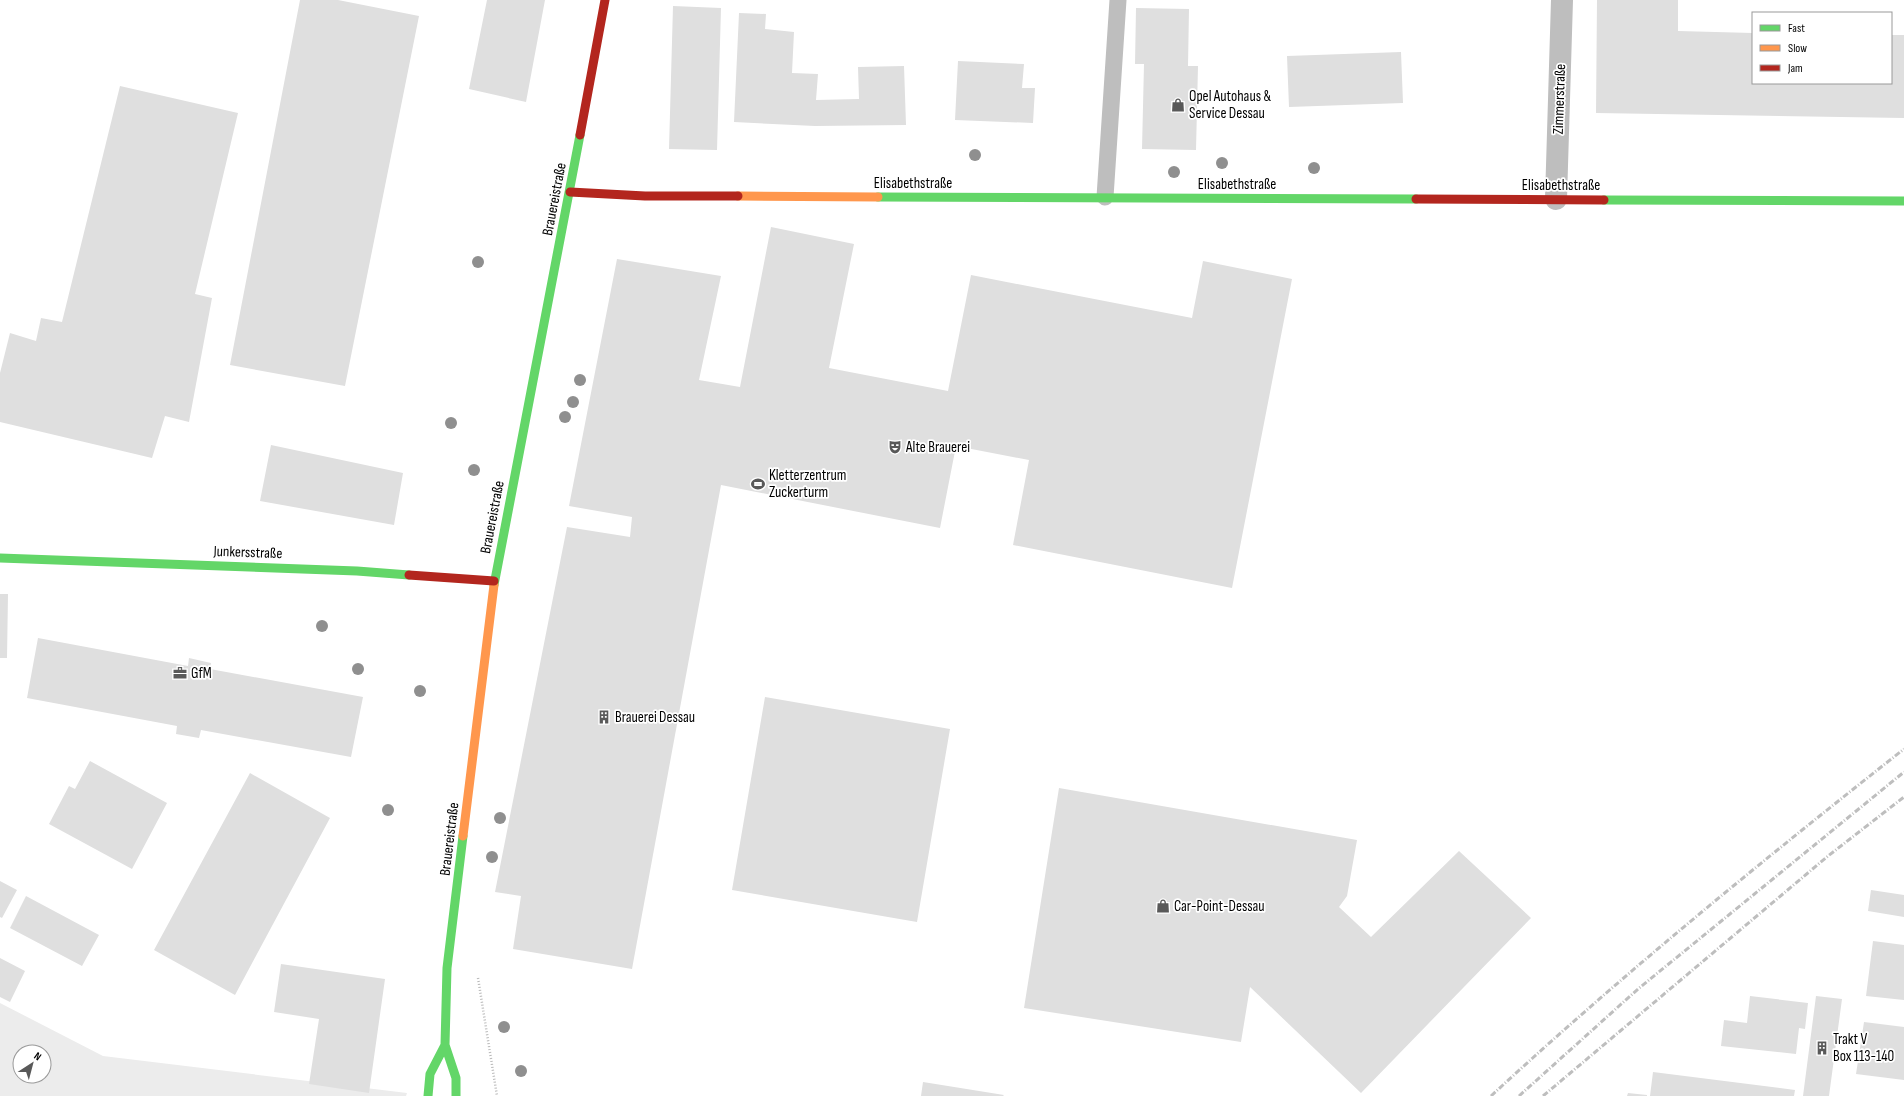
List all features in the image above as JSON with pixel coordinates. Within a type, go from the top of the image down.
[{"type":"street","name":"Brauereistraße","points":[[456,1096],[456,1078],[445,1045],[447,968],[494,581],[570,192],[605,0]]},
{"type":"street","name":"Zimmerstraße","points":[[1556,198],[1562,0]]},
{"type":"street","name":"Elisabethstraße","points":[[570,192],[645,196],[1556,198],[1904,201]]},
{"type":"street","name":"Junkersstraße","points":[[0,558],[349,570],[494,581]]},
{"type":"street","name":"Brauereistraße","points":[[428,1096],[430,1074],[445,1045]]},
{"type":"lane","points":[[1105,197],[1118,0]]},
{"type":"path","points":[[478,978],[497,1096]]},
{"type":"shaded area","points":[[0,1003],[103,1056],[407,1093],[406,1096],[0,1096]]},
{"type":"building","points":[[300,0],[338,0],[419,16],[345,386],[230,365]]},
{"type":"building","points":[[487,0],[545,0],[526,102],[469,89]]},
{"type":"building","points":[[1597,0],[1678,0],[1678,31],[1752,33],[1752,84],[1892,84],[1892,35],[1904,35],[1904,118],[1596,113]]},
{"type":"building","points":[[673,6],[721,8],[717,150],[669,149]]},
{"type":"building","points":[[1136,8],[1189,9],[1188,66],[1198,66],[1196,150],[1142,149],[1144,64],[1135,64]]},
{"type":"building","points":[[739,13],[766,14],[765,29],[794,32],[792,73],[818,74],[816,100],[859,99],[858,67],[904,66],[906,125],[815,126],[734,122]]},
{"type":"building","points":[[1401,52],[1403,103],[1289,107],[1287,56]]},
{"type":"building","points":[[958,61],[1024,64],[1022,88],[1035,88],[1033,123],[955,120]]},
{"type":"building","points":[[120,86],[238,113],[195,294],[212,298],[189,422],[165,416],[152,458],[0,422],[0,373],[10,333],[36,341],[41,318],[62,322]]},
{"type":"building","points":[[771,227],[854,244],[829,368],[948,391],[971,275],[1192,318],[1203,261],[1292,279],[1232,588],[1013,545],[1029,460],[956,446],[940,528],[721,485],[632,969],[513,949],[521,896],[495,892],[567,527],[630,537],[632,517],[569,506],[617,259],[721,276],[699,380],[740,387]]},
{"type":"building","points":[[271,445],[403,473],[394,525],[260,501]]},
{"type":"building","points":[[0,594],[8,594],[7,658],[0,658]]},
{"type":"building","points":[[38,638],[188,666],[189,658],[211,663],[210,669],[363,697],[351,757],[201,730],[199,738],[176,734],[177,726],[27,698]]},
{"type":"building","points":[[765,697],[950,729],[917,922],[732,890]]},
{"type":"building","points":[[90,761],[167,803],[132,869],[49,824],[69,786],[75,789]]},
{"type":"building","points":[[250,773],[330,818],[235,995],[154,950]]},
{"type":"building","points":[[1059,788],[1357,840],[1347,896],[1339,907],[1371,937],[1459,851],[1531,918],[1361,1093],[1250,987],[1241,1042],[1024,1008]]},
{"type":"building","points":[[0,881],[17,890],[2,918],[0,917]]},
{"type":"building","points":[[1871,890],[1904,895],[1904,917],[1868,911]]},
{"type":"building","points":[[26,896],[99,935],[82,966],[10,928]]},
{"type":"building","points":[[1873,941],[1904,945],[1904,1000],[1866,996]]},
{"type":"building","points":[[0,958],[25,971],[10,1002],[0,997]]},
{"type":"building","points":[[281,964],[385,979],[369,1093],[309,1084],[319,1019],[274,1012]]},
{"type":"building","points":[[1750,996],[1808,1003],[1805,1029],[1799,1028],[1796,1054],[1721,1046],[1724,1020],[1747,1023]]},
{"type":"building","name":"Trakt V Box 113-140","points":[[1816,996],[1842,999],[1829,1096],[1803,1096]]},
{"type":"building","points":[[1864,1022],[1904,1027],[1904,1080],[1856,1074]]},
{"type":"building","points":[[1653,1072],[1795,1090],[1794,1096],[1650,1096]]},
{"type":"building","points":[[923,1082],[1004,1095],[921,1096]]},
{"type":"building","points":[[1628,1093],[1647,1095],[1647,1096],[1627,1096]]},
{"type":"railway","points":[[1491,1096],[1591,1006],[1694,918],[1904,749]]},
{"type":"railway","points":[[1519,1096],[1638,989],[1904,772]]},
{"type":"railway","points":[[1543,1096],[1828,856],[1904,797]]},
{"type":"traffic: fast","points":[[494,585],[580,135]]},
{"type":"traffic: fast","points":[[878,197],[1416,199]]},
{"type":"traffic: fast","points":[[1604,200],[1904,201]]},
{"type":"traffic: fast","points":[[0,558],[357,571],[409,575]]},
{"type":"traffic: fast","points":[[456,1096],[456,1078],[445,1045],[447,968],[463,836]]},
{"type":"traffic: fast","points":[[428,1096],[430,1074],[445,1045]]},
{"type":"traffic: slow","points":[[738,196],[878,197]]},
{"type":"traffic: slow","points":[[463,836],[494,585]]},
{"type":"traffic: jam","points":[[580,135],[605,0]]},
{"type":"traffic: jam","points":[[570,192],[645,196],[738,196]]},
{"type":"traffic: jam","points":[[1416,199],[1604,200]]},
{"type":"traffic: jam","points":[[409,575],[494,581]]},
{"type":"place","name":"Opel Autohaus & Service Dessau","points":[[1178,105]]},
{"type":"place","name":"Alte Brauerei","points":[[895,447]]},
{"type":"place","name":"Kletterzentrum Zuckerturm","points":[[758,484]]},
{"type":"place","name":"GfM","points":[[180,673]]},
{"type":"place","name":"Brauerei Dessau","points":[[604,717]]},
{"type":"place","name":"Car-Point-Dessau","points":[[1163,906]]},
{"type":"place","name":"Trakt V Box 113-140","points":[[1822,1048]]}]
